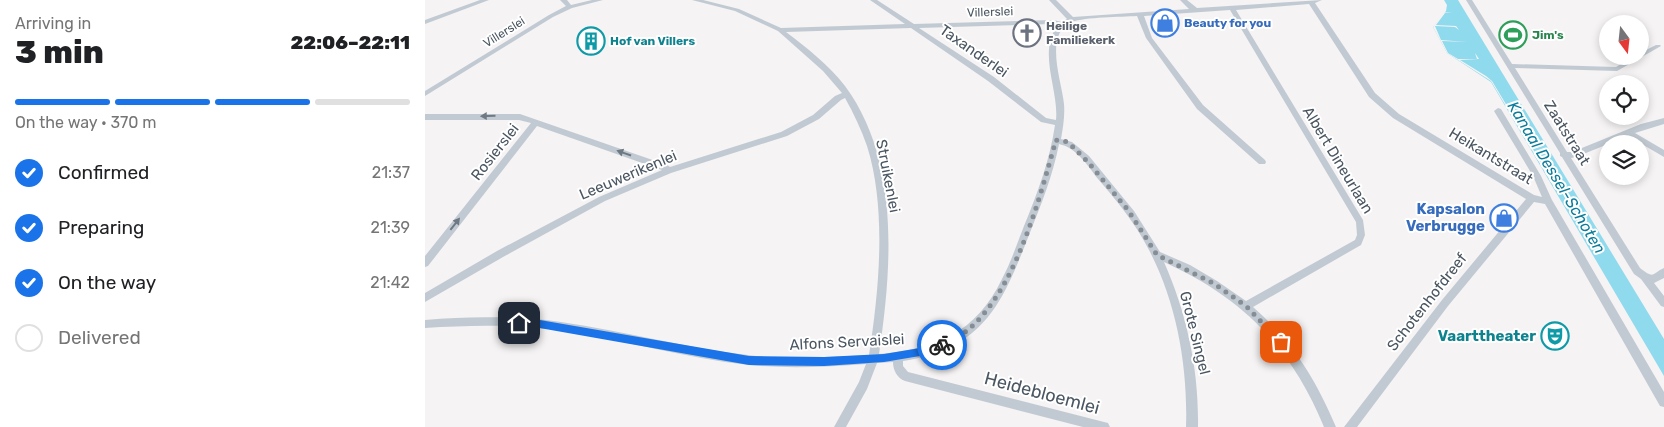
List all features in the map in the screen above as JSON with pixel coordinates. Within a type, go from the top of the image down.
[{"type":"street","points":[[425,22],[486,0]]},
{"type":"street","points":[[563,0],[570,7]]},
{"type":"street","name":"Villerslei","points":[[425,94],[551,16],[570,7],[600,0]]},
{"type":"street","name":"Villerslei","points":[[695,0],[737,10],[780,30],[1053,22],[1062,24]]},
{"type":"street","name":"Taxanderlei","points":[[873,0],[991,79],[1044,120],[1059,123]]},
{"type":"street","points":[[1052,0],[1071,19]]},
{"type":"street","points":[[1183,0],[1195,10]]},
{"type":"street","name":"Zaatstraat","points":[[1469,0],[1637,271],[1645,278],[1664,303]]},
{"type":"street","points":[[1062,24],[1071,19],[1315,1]]},
{"type":"street","name":"Heikantstraat","points":[[1315,1],[1372,94],[1381,105],[1532,198],[1548,201]]},
{"type":"street","name":"Albert Dineurlaan","points":[[1232,8],[1360,222],[1362,229],[1359,242],[1246,306]]},
{"type":"street","points":[[1140,14],[1149,38],[1200,107],[1262,162]]},
{"type":"street","name":"Alfons Servaislei","points":[[425,324],[449,322],[534,323],[749,360],[824,362],[873,359],[926,351],[951,342],[976,323],[995,301],[1007,281],[1033,214],[1056,140],[1059,123],[1059,96],[1052,48],[1054,39],[1062,24]]},
{"type":"street","name":"Struikenlei","points":[[780,30],[833,76],[857,110],[868,138],[881,199],[884,237],[883,280],[873,359],[860,392],[840,427]]},
{"type":"street","points":[[1509,66],[1617,70],[1657,46]]},
{"type":"street","name":"Leeuwerikenlei","points":[[425,298],[571,214],[639,182],[668,171],[784,134],[816,117],[838,98],[847,94]]},
{"type":"street","points":[[1498,111],[1537,176],[1548,201],[1664,402]]},
{"type":"street","name":"Rosierslei","points":[[425,117],[508,116],[520,117],[535,122],[425,263]]},
{"type":"street","points":[[1563,154],[1573,155],[1628,132],[1664,121]]},
{"type":"street","points":[[535,122],[664,166],[668,171]]},
{"type":"street","points":[[1628,132],[1664,154]]},
{"type":"street","name":"Grote Singel","points":[[1056,140],[1068,142],[1088,162],[1128,210],[1157,255],[1172,296],[1190,366],[1194,406],[1192,427]]},
{"type":"street","name":"Schotenhofdreef","points":[[1350,427],[1451,296],[1532,198]]},
{"type":"street","points":[[1157,255],[1213,283],[1246,306],[1271,329],[1292,354],[1312,384],[1330,427]]},
{"type":"street","points":[[1645,278],[1653,280],[1660,278],[1664,272]]},
{"type":"street","name":"Heidebloemlei","points":[[897,356],[898,368],[905,376],[1104,427]]},
{"type":"water","name":"Kanaal Dessel-Schoten","points":[[1444,0],[1458,0],[1664,339],[1664,376],[1491,82],[1447,53],[1433,27],[1446,11],[1447,5]]},
{"type":"pier","points":[[1441,12],[1452,13],[1445,13],[1436,25],[1456,26],[1459,30],[1455,27],[1435,26],[1441,40],[1467,42],[1442,41],[1448,53],[1458,59],[1477,59],[1475,53],[1479,59],[1460,60],[1492,81],[1557,189],[1555,189],[1491,81],[1447,53],[1433,27],[1443,13]]},
{"type":"way so far","points":[[942,345],[951,342],[976,323],[995,301],[1007,281],[1033,214],[1056,140],[1068,142],[1079,151],[1128,210],[1157,255],[1213,283],[1246,306],[1271,329],[1281,342]]},
{"type":"place","name":"Beauty for you","points":[[1165,23]]},
{"type":"place","name":"Heilige Familiekerk","points":[[1027,33]]},
{"type":"place","name":"Jim's","points":[[1513,35]]},
{"type":"place","name":"Hof van Villers","points":[[591,41]]},
{"type":"place","name":"Kapsalon Verbrugge","points":[[1504,218]]},
{"type":"place","name":"Vaarttheater","points":[[1555,336]]},
{"type":"route","points":[[519,323],[534,323],[749,360],[824,362],[884,358],[926,351],[942,345]]}]
